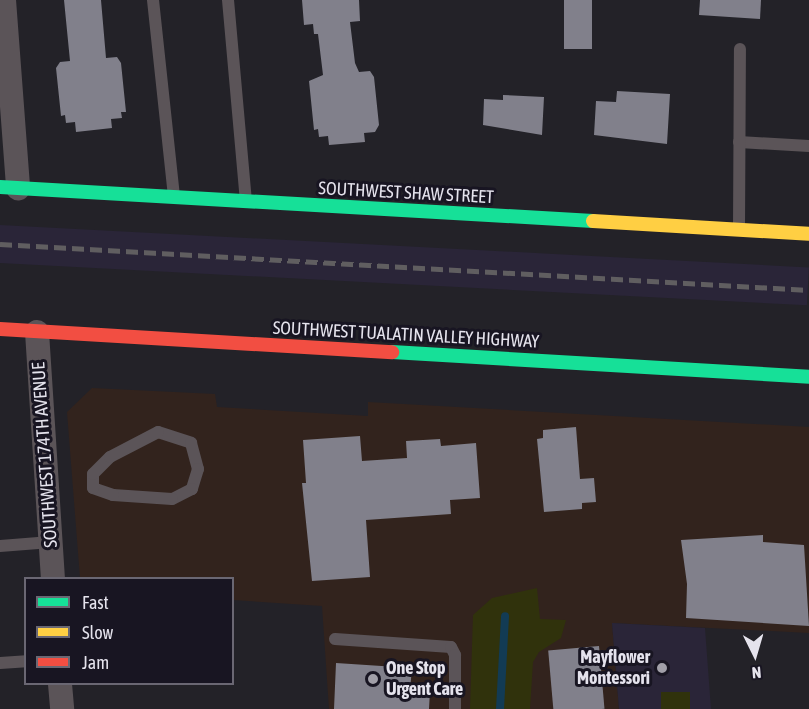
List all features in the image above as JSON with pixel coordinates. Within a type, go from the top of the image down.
[{"type":"main road","name":"SOUTHWEST SHAW STREET","points":[[9,188],[809,234]]},
{"type":"main road","name":"SOUTHWEST TUALATIN VALLEY HIGHWAY","points":[[0,330],[809,377]]},
{"type":"street","points":[[4,0],[9,188]]},
{"type":"street","name":"SOUTHWEST 174TH AVENUE","points":[[37,332],[53,577]]},
{"type":"street","points":[[60,685],[62,709]]},
{"type":"lane","points":[[153,0],[174,198]]},
{"type":"lane","points":[[228,0],[246,202]]},
{"type":"lane","points":[[739,230],[740,50]]},
{"type":"lane","points":[[739,142],[809,146]]},
{"type":"lane","points":[[158,432],[191,443],[197,478],[181,497],[98,491],[90,482],[93,474],[128,446],[158,432]]},
{"type":"lane","points":[[0,546],[51,542]]},
{"type":"lane","points":[[335,639],[451,647],[455,656],[455,709]]},
{"type":"lane","points":[[0,663],[24,661]]},
{"type":"shaded area","points":[[0,225],[809,267],[807,305],[0,263]]},
{"type":"shaded area","points":[[92,388],[215,394],[217,407],[368,416],[368,402],[809,427],[809,633],[612,623],[619,709],[329,709],[322,606],[234,600],[234,577],[80,577],[67,412]]},
{"type":"shaded area","name":"Mayflower Montessori","points":[[612,623],[705,628],[711,709],[619,709]]},
{"type":"green space","points":[[537,588],[540,619],[566,620],[561,638],[539,652],[533,662],[530,709],[470,709],[473,615],[492,598]]},
{"type":"green space","points":[[661,692],[690,692],[690,709],[661,709]]},
{"type":"building","points":[[64,0],[101,0],[106,58],[117,57],[121,63],[126,112],[121,112],[122,118],[111,119],[112,128],[76,132],[75,122],[66,123],[65,115],[61,116],[56,68],[60,62],[70,61]]},
{"type":"building","points":[[302,0],[359,0],[360,21],[350,22],[355,63],[359,72],[370,71],[374,77],[379,125],[375,132],[364,133],[365,142],[329,145],[328,136],[319,137],[318,129],[314,130],[309,81],[323,75],[318,34],[314,34],[313,24],[304,25]]},
{"type":"building","points":[[564,0],[592,0],[592,49],[564,49]]},
{"type":"building","points":[[700,0],[761,0],[760,19],[699,15]]},
{"type":"building","points":[[617,91],[670,94],[667,144],[594,135],[596,101],[616,102]]},
{"type":"building","points":[[503,95],[544,97],[542,135],[483,125],[484,99],[503,100]]},
{"type":"building","points":[[576,427],[580,479],[594,478],[596,502],[582,503],[582,509],[544,512],[537,439],[543,438],[543,430]]},
{"type":"building","points":[[360,436],[362,461],[407,458],[406,441],[440,439],[441,446],[476,443],[480,498],[450,500],[451,514],[366,520],[370,577],[312,581],[302,483],[306,483],[303,440]]},
{"type":"building","points":[[763,535],[763,542],[804,545],[809,626],[686,618],[687,584],[681,540]]},
{"type":"building","points":[[599,646],[604,709],[553,709],[548,650]]},
{"type":"building","name":"One Stop Urgent Care","points":[[336,663],[412,668],[410,690],[430,691],[429,709],[334,709]]},
{"type":"waterway","points":[[500,709],[505,616]]},
{"type":"railway","points":[[0,244],[809,290]]},
{"type":"traffic: fast","points":[[0,187],[593,221]]},
{"type":"traffic: fast","points":[[392,352],[809,377]]},
{"type":"traffic: slow","points":[[593,221],[809,234]]},
{"type":"traffic: jam","points":[[0,329],[392,352]]},
{"type":"place","name":"Mayflower Montessori","points":[[662,668]]},
{"type":"place","name":"One Stop Urgent Care","points":[[373,679]]}]
